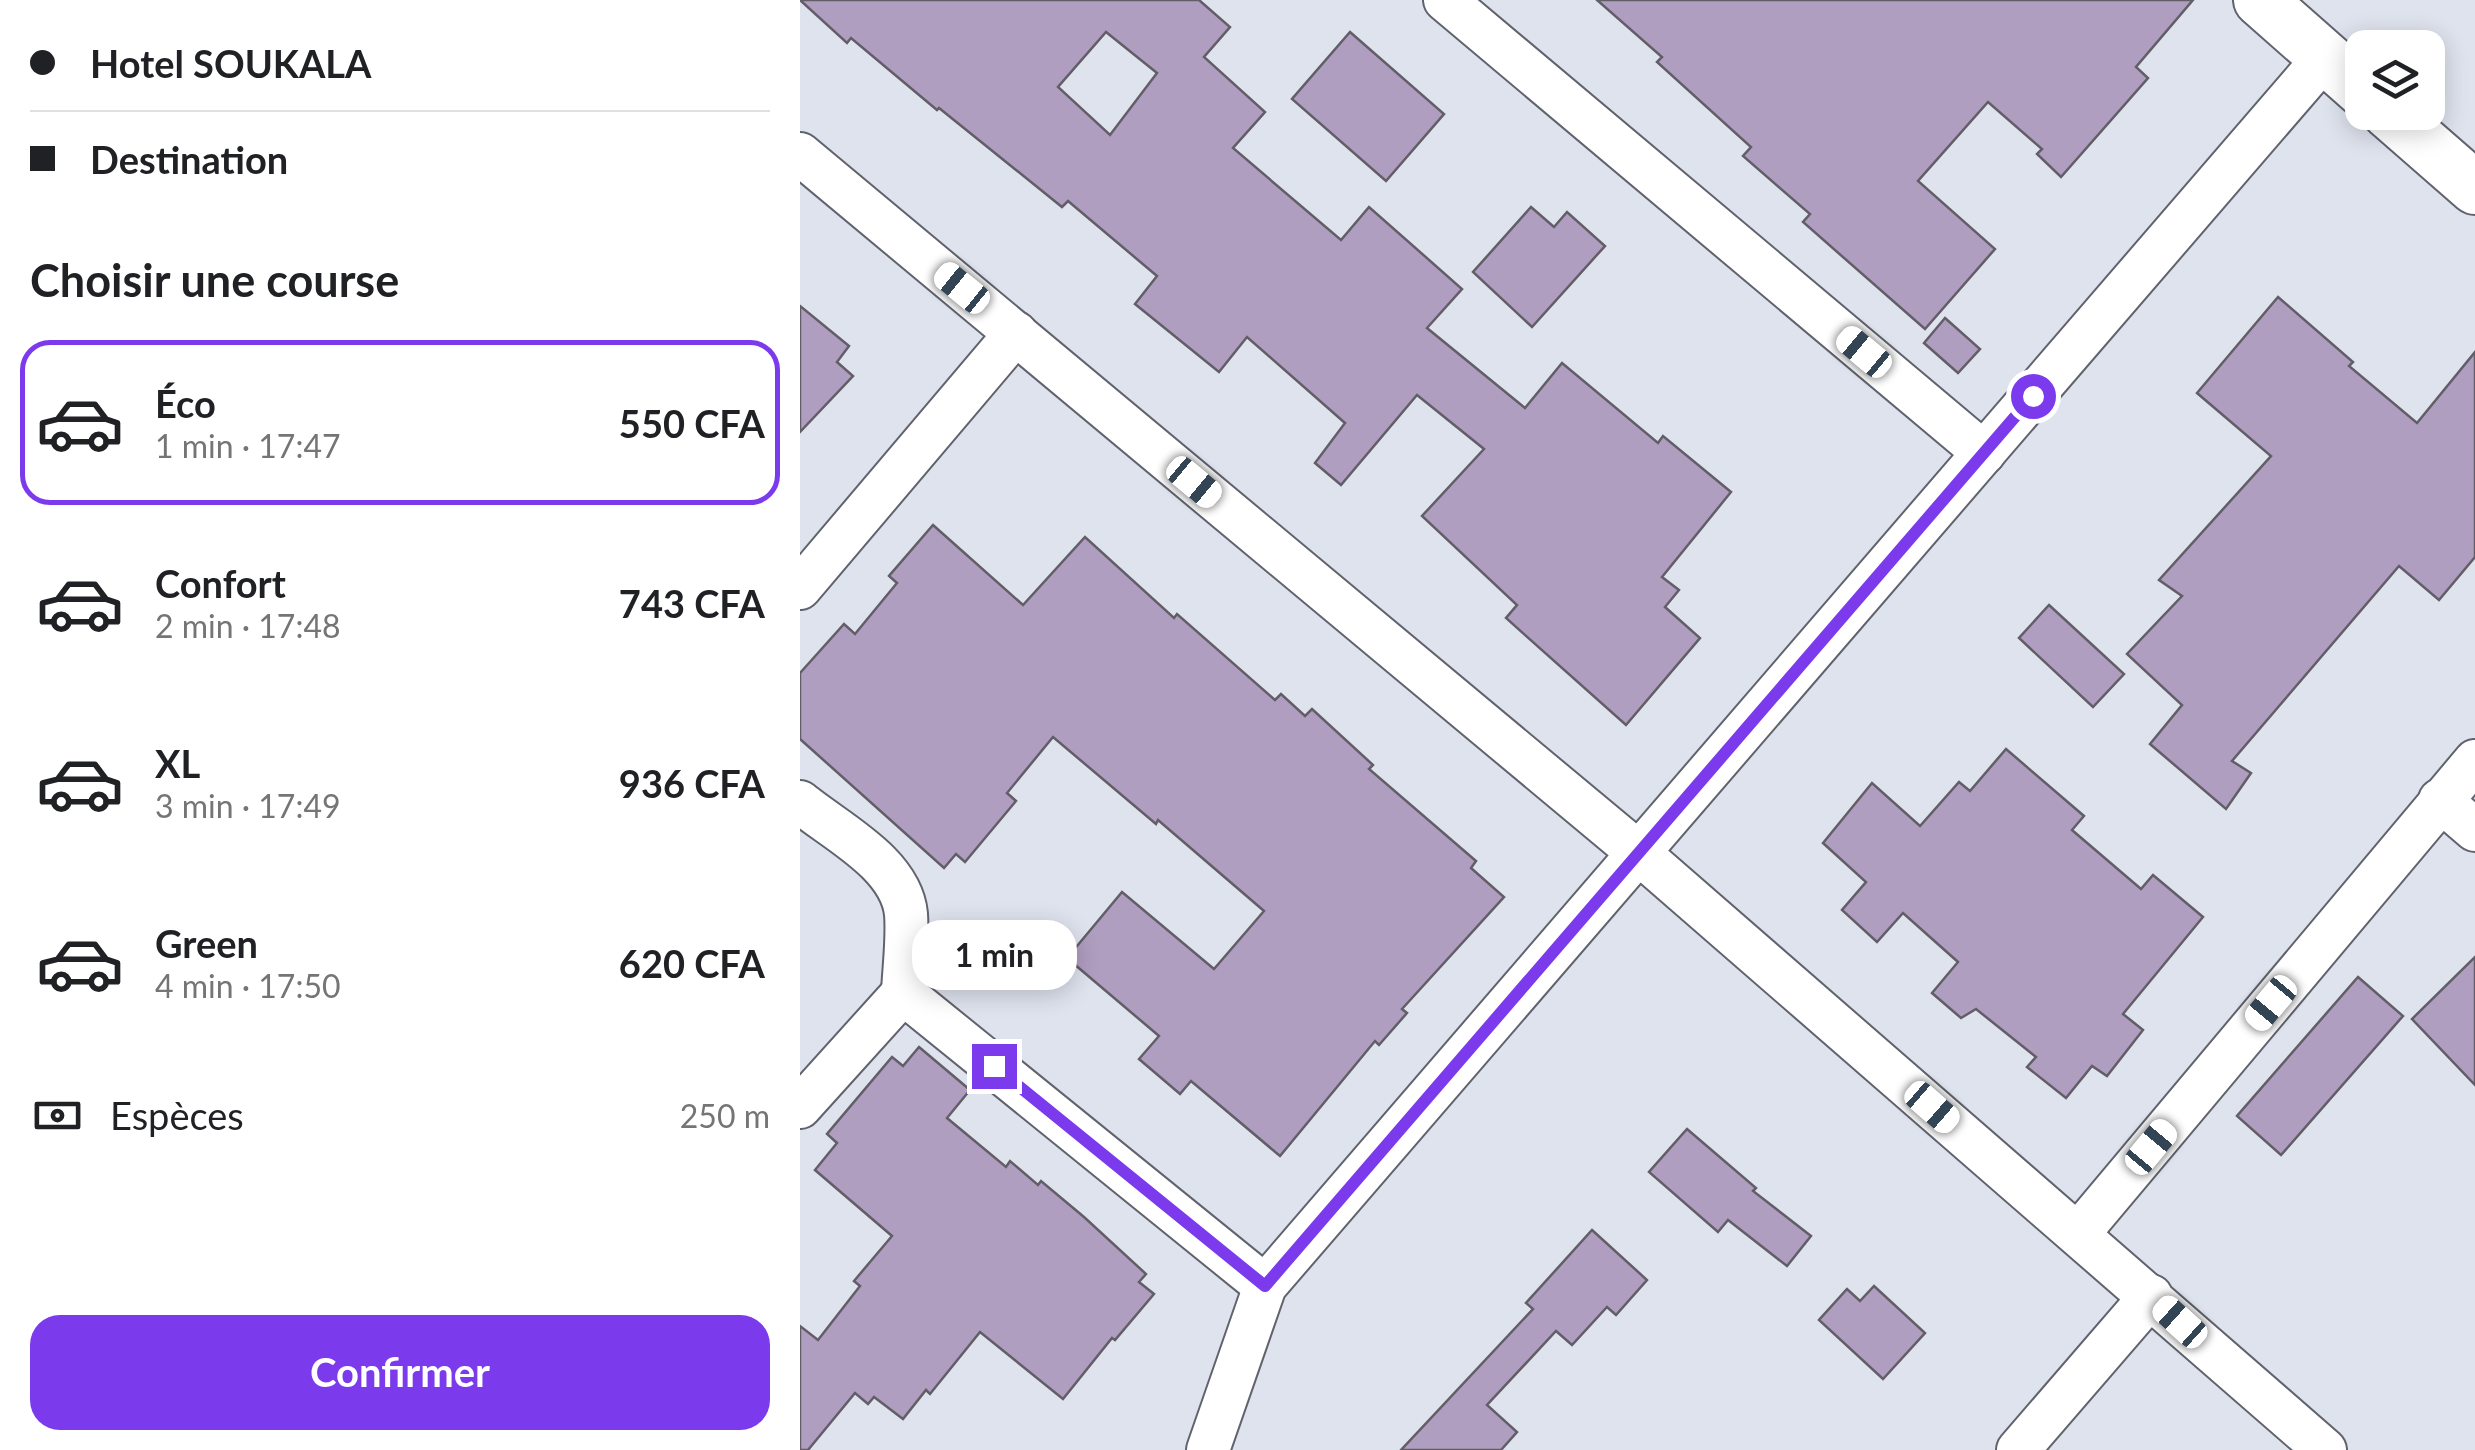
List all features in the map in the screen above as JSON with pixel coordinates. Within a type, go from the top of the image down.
[{"type":"street","points":[[1445,0],[1984,453]]},
{"type":"street","points":[[1208,1450],[1265,1286],[1984,453],[2344,74],[2260,0]]},
{"type":"street","points":[[2409,130],[2475,188]]},
{"type":"street","points":[[800,154],[1640,854],[2325,1450]]},
{"type":"street","points":[[800,588],[1016,333]]},
{"type":"street","points":[[2078,1234],[2475,760]]},
{"type":"street","points":[[2440,800],[2475,830]]},
{"type":"street","points":[[800,802],[876,862],[898,888],[906,912],[903,994],[800,1107]]},
{"type":"street","points":[[903,994],[1265,1286]]},
{"type":"street","points":[[2018,1450],[2151,1296]]},
{"type":"building","points":[[800,0],[1199,0],[1230,27],[1204,57],[1265,112],[1233,148],[1341,240],[1369,207],[1462,289],[1427,328],[1525,408],[1562,363],[1658,443],[1663,436],[1731,492],[1662,577],[1679,590],[1665,607],[1700,638],[1626,725],[1506,618],[1517,605],[1422,516],[1484,449],[1417,395],[1341,485],[1315,463],[1345,423],[1247,337],[1219,372],[1135,304],[1157,276],[1068,201],[1062,207],[851,38],[847,43]],"holes":[[[1106,32],[1157,73],[1110,135],[1058,87]]]},
{"type":"building","points":[[1597,0],[2193,0],[2136,67],[2148,78],[2061,177],[2037,154],[2042,149],[1988,102],[1918,181],[1995,249],[1925,329],[1803,222],[1810,214],[1743,156],[1751,147],[1657,62],[1662,57]]},
{"type":"building","points":[[1350,32],[1444,114],[1386,181],[1292,99]]},
{"type":"building","points":[[1531,207],[1554,227],[1567,212],[1605,246],[1532,327],[1473,272]]},
{"type":"building","points":[[2278,297],[2353,362],[2349,366],[2417,423],[2475,352],[2475,557],[2439,600],[2399,566],[2232,761],[2251,773],[2226,809],[2150,744],[2182,705],[2127,654],[2182,596],[2159,580],[2271,456],[2197,393]]},
{"type":"building","points":[[800,306],[849,346],[837,362],[853,376],[800,432]]},
{"type":"building","points":[[1945,318],[1980,349],[1958,373],[1924,343]]},
{"type":"building","points":[[933,525],[1023,605],[1085,537],[1174,618],[1177,614],[1275,700],[1281,694],[1305,716],[1312,709],[1373,765],[1369,769],[1476,861],[1471,868],[1504,897],[1402,1009],[1407,1013],[1379,1045],[1375,1041],[1280,1156],[1191,1081],[1180,1094],[1139,1059],[1159,1036],[1067,958],[1122,892],[1214,969],[1264,911],[1053,737],[1007,793],[1016,801],[965,862],[956,854],[944,868],[800,739],[800,673],[844,624],[855,634],[897,583],[889,576]]},
{"type":"building","points":[[2049,605],[2124,674],[2093,707],[2019,638]]},
{"type":"building","points":[[2006,749],[2084,816],[2072,830],[2141,889],[2153,875],[2203,917],[2123,1014],[2143,1030],[2107,1076],[2092,1066],[2066,1098],[2027,1067],[2036,1057],[1976,1009],[1961,1018],[1932,993],[1958,962],[1903,913],[1877,942],[1842,910],[1866,882],[1823,843],[1872,783],[1920,826],[1959,782],[1970,791]]},
{"type":"building","points":[[2475,957],[2475,1085],[2412,1019]]},
{"type":"building","points":[[2358,977],[2403,1016],[2281,1155],[2237,1116]]},
{"type":"building","points":[[919,1047],[970,1090],[947,1118],[1006,1167],[1010,1161],[1084,1217],[1146,1274],[1139,1282],[1154,1294],[1063,1399],[980,1332],[930,1394],[926,1390],[903,1419],[874,1397],[868,1404],[855,1393],[808,1450],[800,1450],[800,1326],[818,1340],[860,1286],[854,1281],[892,1236],[815,1170],[837,1143],[827,1134],[892,1057],[903,1066]]},
{"type":"building","points":[[1687,1129],[1756,1188],[1753,1191],[1811,1236],[1787,1266],[1728,1220],[1718,1232],[1649,1172]]},
{"type":"building","points":[[1592,1230],[1647,1280],[1616,1315],[1607,1307],[1572,1345],[1556,1331],[1487,1405],[1517,1432],[1501,1450],[1401,1450],[1533,1309],[1526,1303]]},
{"type":"building","points":[[1874,1286],[1925,1333],[1883,1379],[1819,1320],[1847,1289],[1860,1301]]},
{"type":"route","points":[[994,1066],[1265,1286],[2033,396]]}]
